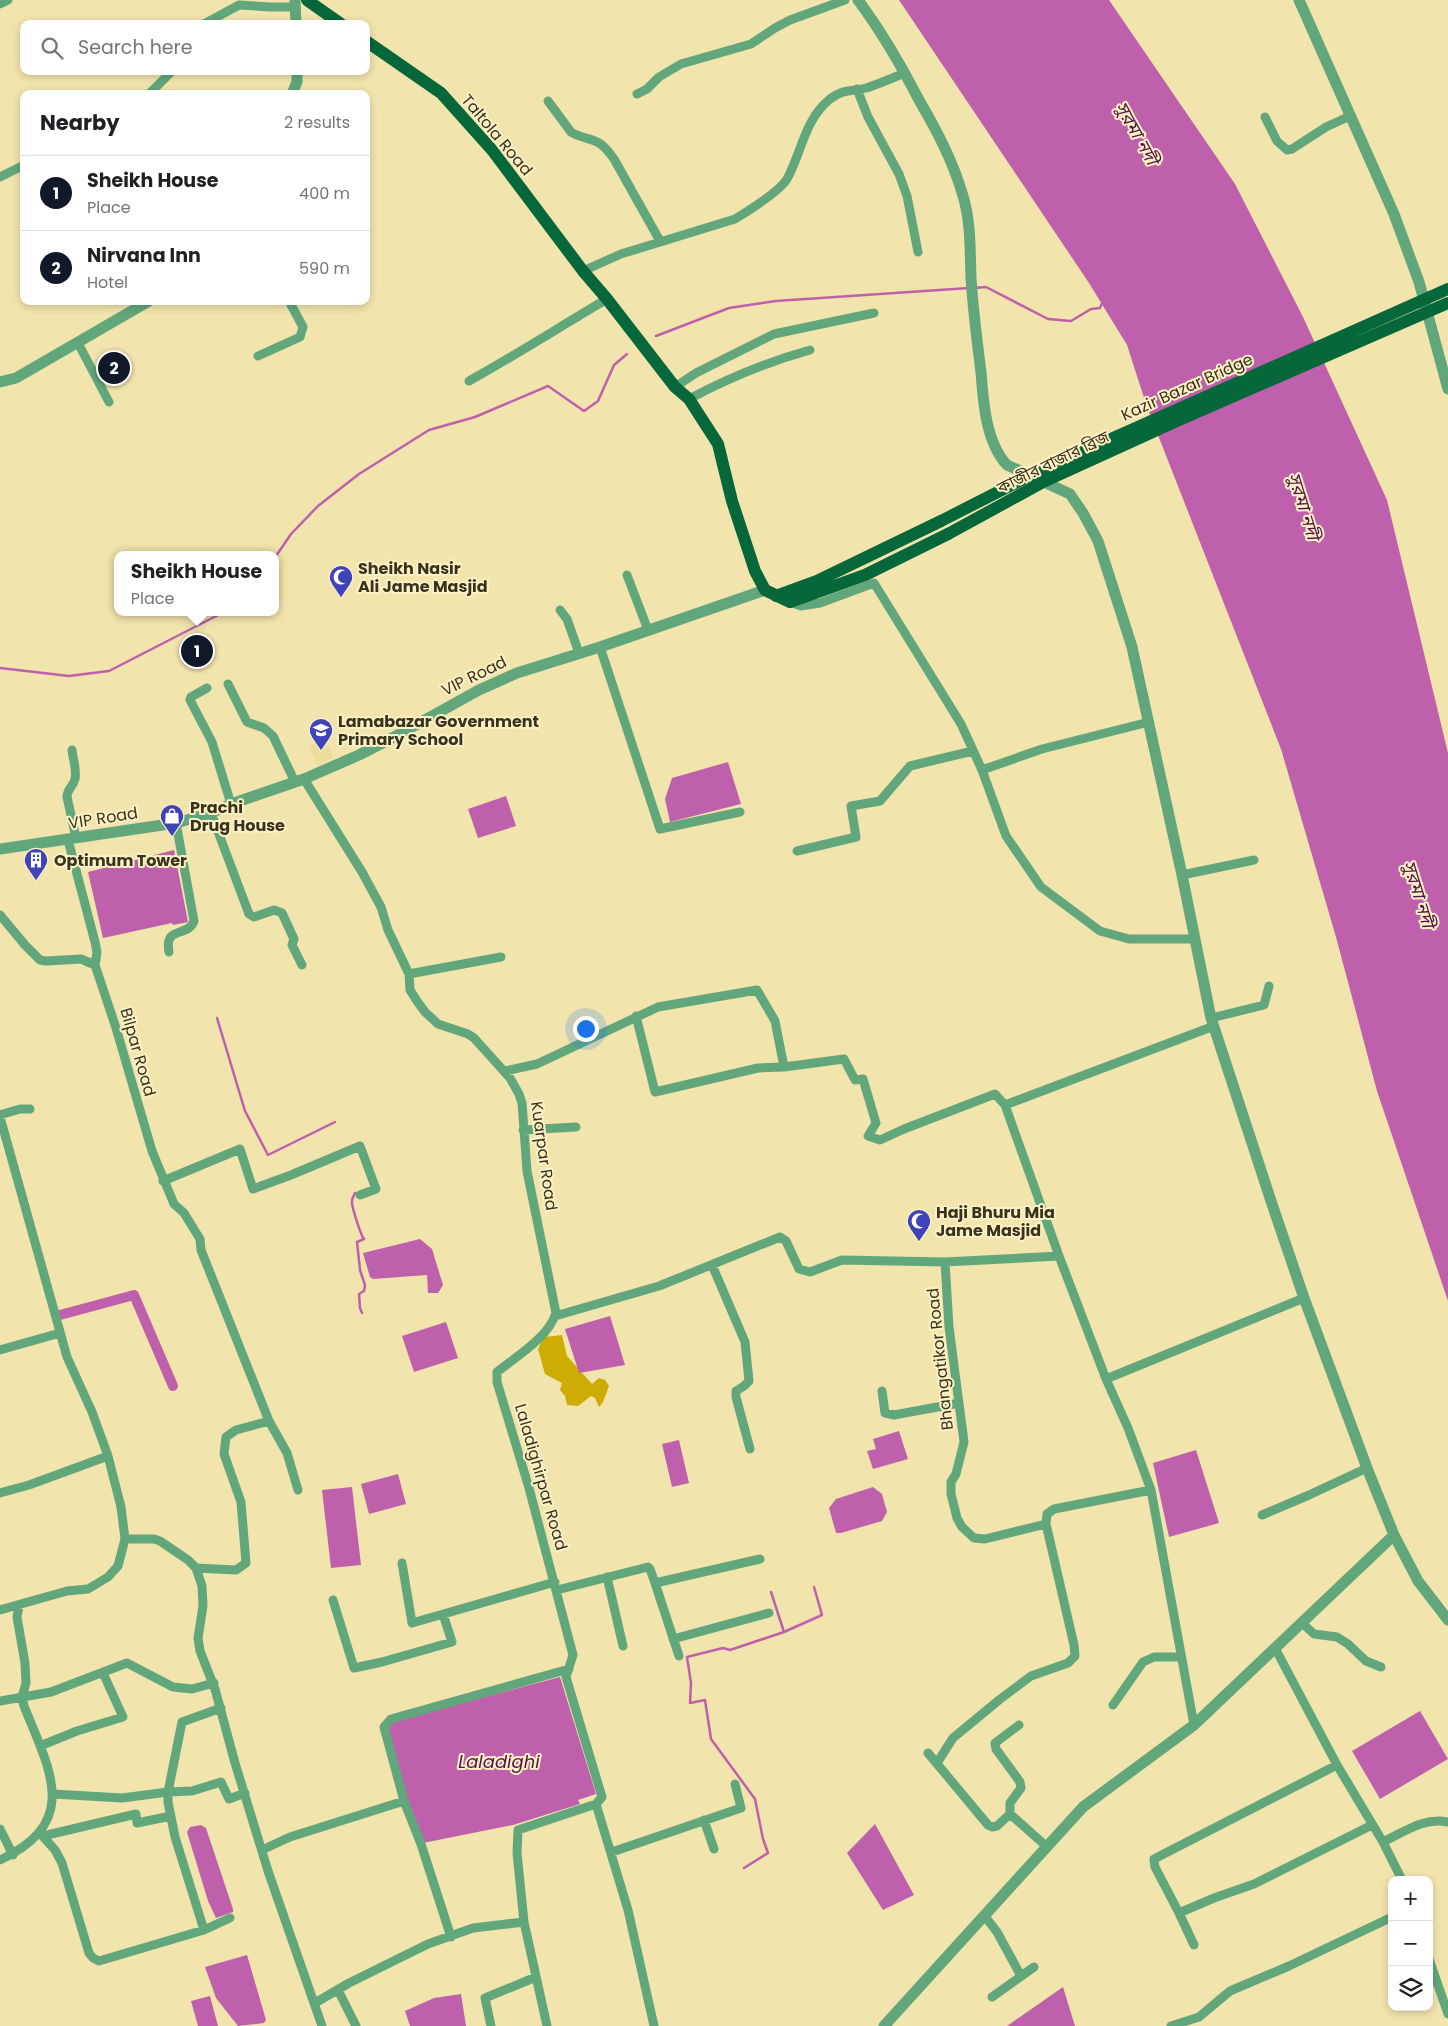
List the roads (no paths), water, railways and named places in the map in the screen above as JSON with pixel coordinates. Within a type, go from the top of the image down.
[{"type":"main road","points":[[307,0],[335,20]]},
{"type":"main road","name":"Taltola Road","points":[[370,44],[441,93],[492,150],[583,271],[675,387],[689,399],[718,444],[732,501],[755,571],[770,593]]},
{"type":"main road","name":"Kazir Bazar Bridge","points":[[770,593],[817,581],[942,521],[1039,471],[1448,289]]},
{"type":"main road","name":"কাজীর বাজার ব্রিজ","points":[[790,602],[865,575],[948,534],[1044,481],[1448,303]]},
{"type":"main road","points":[[770,593],[790,602]]},
{"type":"street","points":[[0,4],[8,0]]},
{"type":"street","points":[[637,94],[646,89],[659,77],[681,64],[751,44],[790,20],[845,0]]},
{"type":"street","points":[[858,0],[877,26],[905,73],[947,150],[963,197],[970,234],[974,307],[983,401],[993,444],[1000,459],[1006,465],[1070,494],[1098,541],[1129,638],[1149,722],[1212,1022],[1304,1298],[1367,1468],[1394,1535],[1418,1581],[1448,1620]]},
{"type":"street","points":[[1299,0],[1394,214],[1419,282],[1448,389]]},
{"type":"street","points":[[211,20],[239,5],[270,8],[295,3],[296,20]]},
{"type":"street","points":[[583,271],[620,254],[735,219],[752,209],[787,179],[805,132],[820,109],[830,99],[843,92],[865,88],[905,73]]},
{"type":"street","points":[[153,90],[168,75]]},
{"type":"street","points":[[294,90],[298,82],[297,75]]},
{"type":"street","points":[[858,89],[868,117],[899,174],[907,196],[918,252]]},
{"type":"street","points":[[548,102],[576,136],[599,143],[606,148],[660,241]]},
{"type":"street","points":[[1265,118],[1277,141],[1286,150],[1292,149],[1326,127],[1350,116]]},
{"type":"street","points":[[0,177],[20,167]]},
{"type":"street","points":[[469,381],[528,348],[559,327],[607,299]]},
{"type":"street","points":[[0,382],[16,378],[141,305]]},
{"type":"street","points":[[258,356],[300,338],[303,327],[291,305]]},
{"type":"street","points":[[675,387],[696,373],[774,334],[874,313]]},
{"type":"street","points":[[78,343],[110,402]]},
{"type":"street","points":[[689,399],[737,374],[773,360],[810,350]]},
{"type":"street","points":[[627,575],[648,630]]},
{"type":"street","points":[[790,602],[801,606],[820,603],[874,583],[961,724],[982,770],[1006,836],[1041,887],[1100,931],[1129,939],[1195,939]]},
{"type":"street","name":"VIP Road","points":[[0,848],[176,823],[211,813],[299,780],[394,737],[516,672],[770,593]]},
{"type":"street","points":[[560,610],[566,619],[579,653]]},
{"type":"street","points":[[600,647],[660,829],[740,812]]},
{"type":"street","name":"Kuarpar Road","points":[[228,684],[248,722],[264,728],[273,736],[299,780],[362,872],[381,907],[388,930],[409,974],[410,990],[431,1018],[445,1028],[468,1034],[483,1047],[505,1072],[519,1094],[522,1103],[527,1170],[556,1310],[555,1316]]},
{"type":"street","points":[[207,688],[190,699],[212,742],[231,804]]},
{"type":"street","points":[[982,770],[1042,749],[1149,722]]},
{"type":"street","name":"Bilpar Road","points":[[72,750],[76,776],[67,792],[67,797],[72,839],[97,952],[95,965],[116,1028],[147,1136],[174,1204],[184,1213],[200,1239],[201,1250],[269,1422],[287,1452],[298,1490]]},
{"type":"street","points":[[797,850],[856,837],[851,806],[880,800],[910,766],[973,751]]},
{"type":"street","points":[[211,813],[249,914],[251,917],[254,917],[274,910],[282,913],[294,939],[292,946],[302,965]]},
{"type":"street","points":[[169,952],[168,939],[172,935],[190,928],[194,920],[176,823]]},
{"type":"street","points":[[1182,875],[1254,860]]},
{"type":"street","points":[[0,915],[40,960],[81,959],[95,965]]},
{"type":"street","points":[[409,974],[501,957]]},
{"type":"street","points":[[1005,1106],[1212,1022],[1264,1005],[1269,986]]},
{"type":"street","points":[[505,1072],[537,1064],[658,1007],[757,990],[775,1021],[784,1067]]},
{"type":"street","points":[[636,1016],[655,1092],[758,1068],[784,1067],[844,1059],[854,1080],[862,1079],[876,1123],[868,1136],[880,1140],[995,1094],[1005,1106],[1059,1256],[1151,1490],[1194,1725]]},
{"type":"street","points":[[0,1610],[67,1591],[88,1589],[108,1577],[118,1566],[125,1539],[121,1507],[108,1456],[90,1406],[67,1358],[0,1116],[20,1109],[30,1109]]},
{"type":"street","points":[[523,1130],[576,1127]]},
{"type":"street","points":[[163,1180],[240,1149],[254,1189],[360,1146],[376,1189],[360,1195]]},
{"type":"street","points":[[555,1316],[659,1286],[780,1237],[786,1241],[798,1269],[810,1272],[842,1260],[945,1262],[1059,1256]]},
{"type":"street","name":"Bhangatikor Road","points":[[945,1262],[949,1327],[964,1442],[956,1474],[951,1482],[951,1494],[957,1518],[962,1527],[974,1538],[985,1539],[1046,1524]]},
{"type":"street","points":[[712,1265],[745,1342],[749,1381],[736,1391],[736,1397],[750,1449]]},
{"type":"street","points":[[1106,1378],[1304,1298]]},
{"type":"street","name":"Laladighirpar Road","points":[[555,1316],[548,1327],[530,1346],[497,1372],[498,1382],[529,1488],[573,1654],[566,1678],[602,1797],[596,1804]]},
{"type":"street","points":[[0,1350],[60,1333]]},
{"type":"street","points":[[882,1391],[885,1413],[894,1415],[959,1403]]},
{"type":"street","points":[[196,1568],[234,1570],[246,1563],[241,1502],[224,1454],[226,1438],[236,1430],[269,1422]]},
{"type":"street","points":[[0,1493],[29,1485],[108,1456]]},
{"type":"street","points":[[1262,1515],[1367,1468]]},
{"type":"street","points":[[937,1763],[953,1738],[1007,1694],[1031,1676],[1068,1663],[1075,1656],[1046,1524],[1047,1514],[1054,1509],[1151,1490]]},
{"type":"street","points":[[884,2026],[1083,1807],[1194,1725],[1394,1535]]},
{"type":"street","points":[[125,1539],[154,1539],[160,1541],[188,1560],[196,1568],[202,1586],[203,1606],[198,1646],[214,1683],[234,1763],[322,2026]]},
{"type":"street","points":[[655,1583],[760,1558]]},
{"type":"street","points":[[402,1563],[412,1623],[556,1586],[607,1577],[648,1567],[679,1656]]},
{"type":"street","points":[[607,1577],[624,1646]]},
{"type":"street","points":[[333,1600],[354,1668],[452,1642],[443,1614]]},
{"type":"street","points":[[0,1860],[28,1845],[41,1834],[52,1807],[53,1794],[50,1772],[22,1697],[26,1683],[25,1663],[17,1617],[19,1606]]},
{"type":"street","points":[[673,1640],[769,1613]]},
{"type":"street","points":[[1301,1622],[1314,1634],[1337,1637],[1348,1644],[1366,1661],[1381,1667]]},
{"type":"street","points":[[1275,1648],[1337,1765],[1383,1842],[1400,1876]]},
{"type":"street","points":[[1113,1705],[1143,1662],[1154,1657],[1181,1657]]},
{"type":"street","points":[[0,1701],[51,1692],[127,1663],[173,1687],[192,1689],[214,1683]]},
{"type":"street","points":[[451,1937],[421,1844],[404,1801],[384,1726],[391,1718],[569,1669]]},
{"type":"street","points":[[40,1746],[77,1731],[124,1716],[103,1673]]},
{"type":"street","points":[[204,1930],[174,1837],[168,1792],[182,1722],[221,1708]]},
{"type":"street","points":[[928,1753],[988,1826],[997,1826],[1010,1814],[1010,1803],[1021,1788],[1020,1782],[996,1749],[995,1743],[1019,1725]]},
{"type":"street","points":[[1194,1945],[1155,1867],[1154,1859],[1337,1765]]},
{"type":"street","points":[[53,1794],[122,1798],[192,1791],[221,1782],[229,1799],[245,1793]]},
{"type":"street","points":[[612,1852],[741,1808],[736,1784]]},
{"type":"street","points":[[262,1850],[290,1837],[404,1801]]},
{"type":"street","points":[[547,2026],[524,1922],[518,1830],[596,1804],[628,1910],[654,2026]]},
{"type":"street","points":[[41,1834],[136,1814],[137,1823],[171,1816]]},
{"type":"street","points":[[1010,1814],[1046,1846]]},
{"type":"street","points":[[704,1820],[714,1849]]},
{"type":"street","points":[[1383,1842],[1425,1822],[1438,1820],[1448,1822]]},
{"type":"street","points":[[1179,1914],[1214,1898],[1254,1884],[1372,1825]]},
{"type":"street","points":[[0,1829],[12,1855]]},
{"type":"street","points":[[41,1834],[55,1850],[62,1863],[89,1953],[99,1961],[204,1930],[230,1918]]},
{"type":"street","points":[[984,1915],[997,1932],[1021,1976]]},
{"type":"street","points":[[1171,2026],[1199,2017],[1230,1991],[1289,1966],[1388,1919]]},
{"type":"street","points":[[315,2003],[428,1944],[473,1928],[524,1922]]},
{"type":"street","points":[[1431,1966],[1448,2014]]},
{"type":"street","points":[[992,1997],[1034,1968]]},
{"type":"street","points":[[491,2026],[485,1998],[536,1977]]},
{"type":"street","points":[[338,1990],[356,2026]]},
{"type":"water","name":"সুরমা নদী","points":[[899,0],[1109,0],[1235,184],[1303,317],[1387,500],[1448,753],[1448,1301],[1377,1091],[1336,937],[1281,749],[1147,407],[1127,345],[1089,283]]},
{"type":"water","points":[[728,762],[741,804],[670,822],[665,799],[672,778]]},
{"type":"water","points":[[506,796],[516,826],[478,838],[468,809]]},
{"type":"water","points":[[174,850],[188,922],[173,925],[172,923],[103,938],[88,872]]},
{"type":"water","points":[[420,1239],[432,1249],[443,1285],[438,1293],[428,1293],[427,1275],[373,1279],[370,1277],[363,1253]]},
{"type":"water","points":[[610,1316],[625,1365],[579,1373],[565,1329]]},
{"type":"water","points":[[446,1322],[458,1358],[414,1372],[402,1336]]},
{"type":"water","points":[[899,1431],[908,1459],[873,1469],[867,1451],[876,1449],[873,1439]]},
{"type":"water","points":[[679,1440],[689,1483],[672,1487],[662,1444]]},
{"type":"water","points":[[1196,1450],[1219,1523],[1169,1537],[1153,1463]]},
{"type":"water","points":[[398,1474],[406,1504],[369,1514],[361,1484]]},
{"type":"water","points":[[352,1487],[361,1565],[331,1568],[322,1490]]},
{"type":"water","points":[[873,1487],[882,1494],[887,1512],[882,1521],[836,1533],[829,1508],[836,1499]]},
{"type":"water","name":"Laladighi","points":[[560,1677],[596,1794],[578,1800],[580,1804],[513,1825],[423,1843],[406,1798],[388,1728],[393,1721]]},
{"type":"water","points":[[1420,1711],[1448,1759],[1380,1799],[1352,1751]]},
{"type":"water","points":[[875,1824],[914,1895],[883,1910],[847,1853]]},
{"type":"water","points":[[201,1825],[206,1828],[233,1909],[233,1912],[216,1918],[208,1901],[187,1832],[190,1827]]},
{"type":"water","points":[[247,1955],[266,2020],[264,2023],[238,2026],[216,1998],[205,1967]]},
{"type":"water","points":[[1063,1987],[1075,2026],[1007,2026]]},
{"type":"water","points":[[461,1994],[466,2026],[410,2026],[405,2011],[434,1998]]},
{"type":"water","points":[[210,1996],[218,2026],[198,2026],[191,2001]]},
{"type":"waterway","points":[[974,288],[986,287],[1048,319],[1071,321],[1091,309],[1100,308],[1103,301]]},
{"type":"waterway","points":[[656,336],[729,308],[776,301],[969,288]]},
{"type":"waterway","points":[[279,552],[291,534],[318,506],[359,474],[429,430],[475,417],[548,386],[584,411],[598,401],[614,365],[627,354]]},
{"type":"waterway","points":[[0,668],[69,676],[109,671],[216,616]]},
{"type":"waterway","points":[[217,1018],[245,1111],[268,1155],[335,1122]]},
{"type":"waterway","points":[[355,1193],[352,1204],[364,1239],[357,1242],[360,1270],[365,1285],[364,1291],[359,1294],[362,1313]]},
{"type":"waterway","points":[[60,1315],[134,1295],[173,1386]]},
{"type":"waterway","points":[[771,1592],[784,1632],[822,1615],[814,1587]]},
{"type":"waterway","points":[[744,1868],[768,1853],[763,1839],[755,1799],[711,1739],[705,1700],[690,1703],[691,1683],[687,1657],[723,1648],[730,1650],[784,1632]]},
{"type":"place","name":"Nirvana Inn","points":[[114,368]]},
{"type":"place","name":"Sheikh Nasir Ali Jame Masjid","points":[[341,598]]},
{"type":"place","name":"Sheikh House","points":[[197,651]]},
{"type":"place","name":"Lamabazar Government Primary School","points":[[321,751]]},
{"type":"place","name":"Prachi Drug House","points":[[172,837]]},
{"type":"place","name":"Optimum Tower","points":[[36,881]]},
{"type":"place","name":"Haji Bhuru Mia Jame Masjid","points":[[919,1242]]}]
